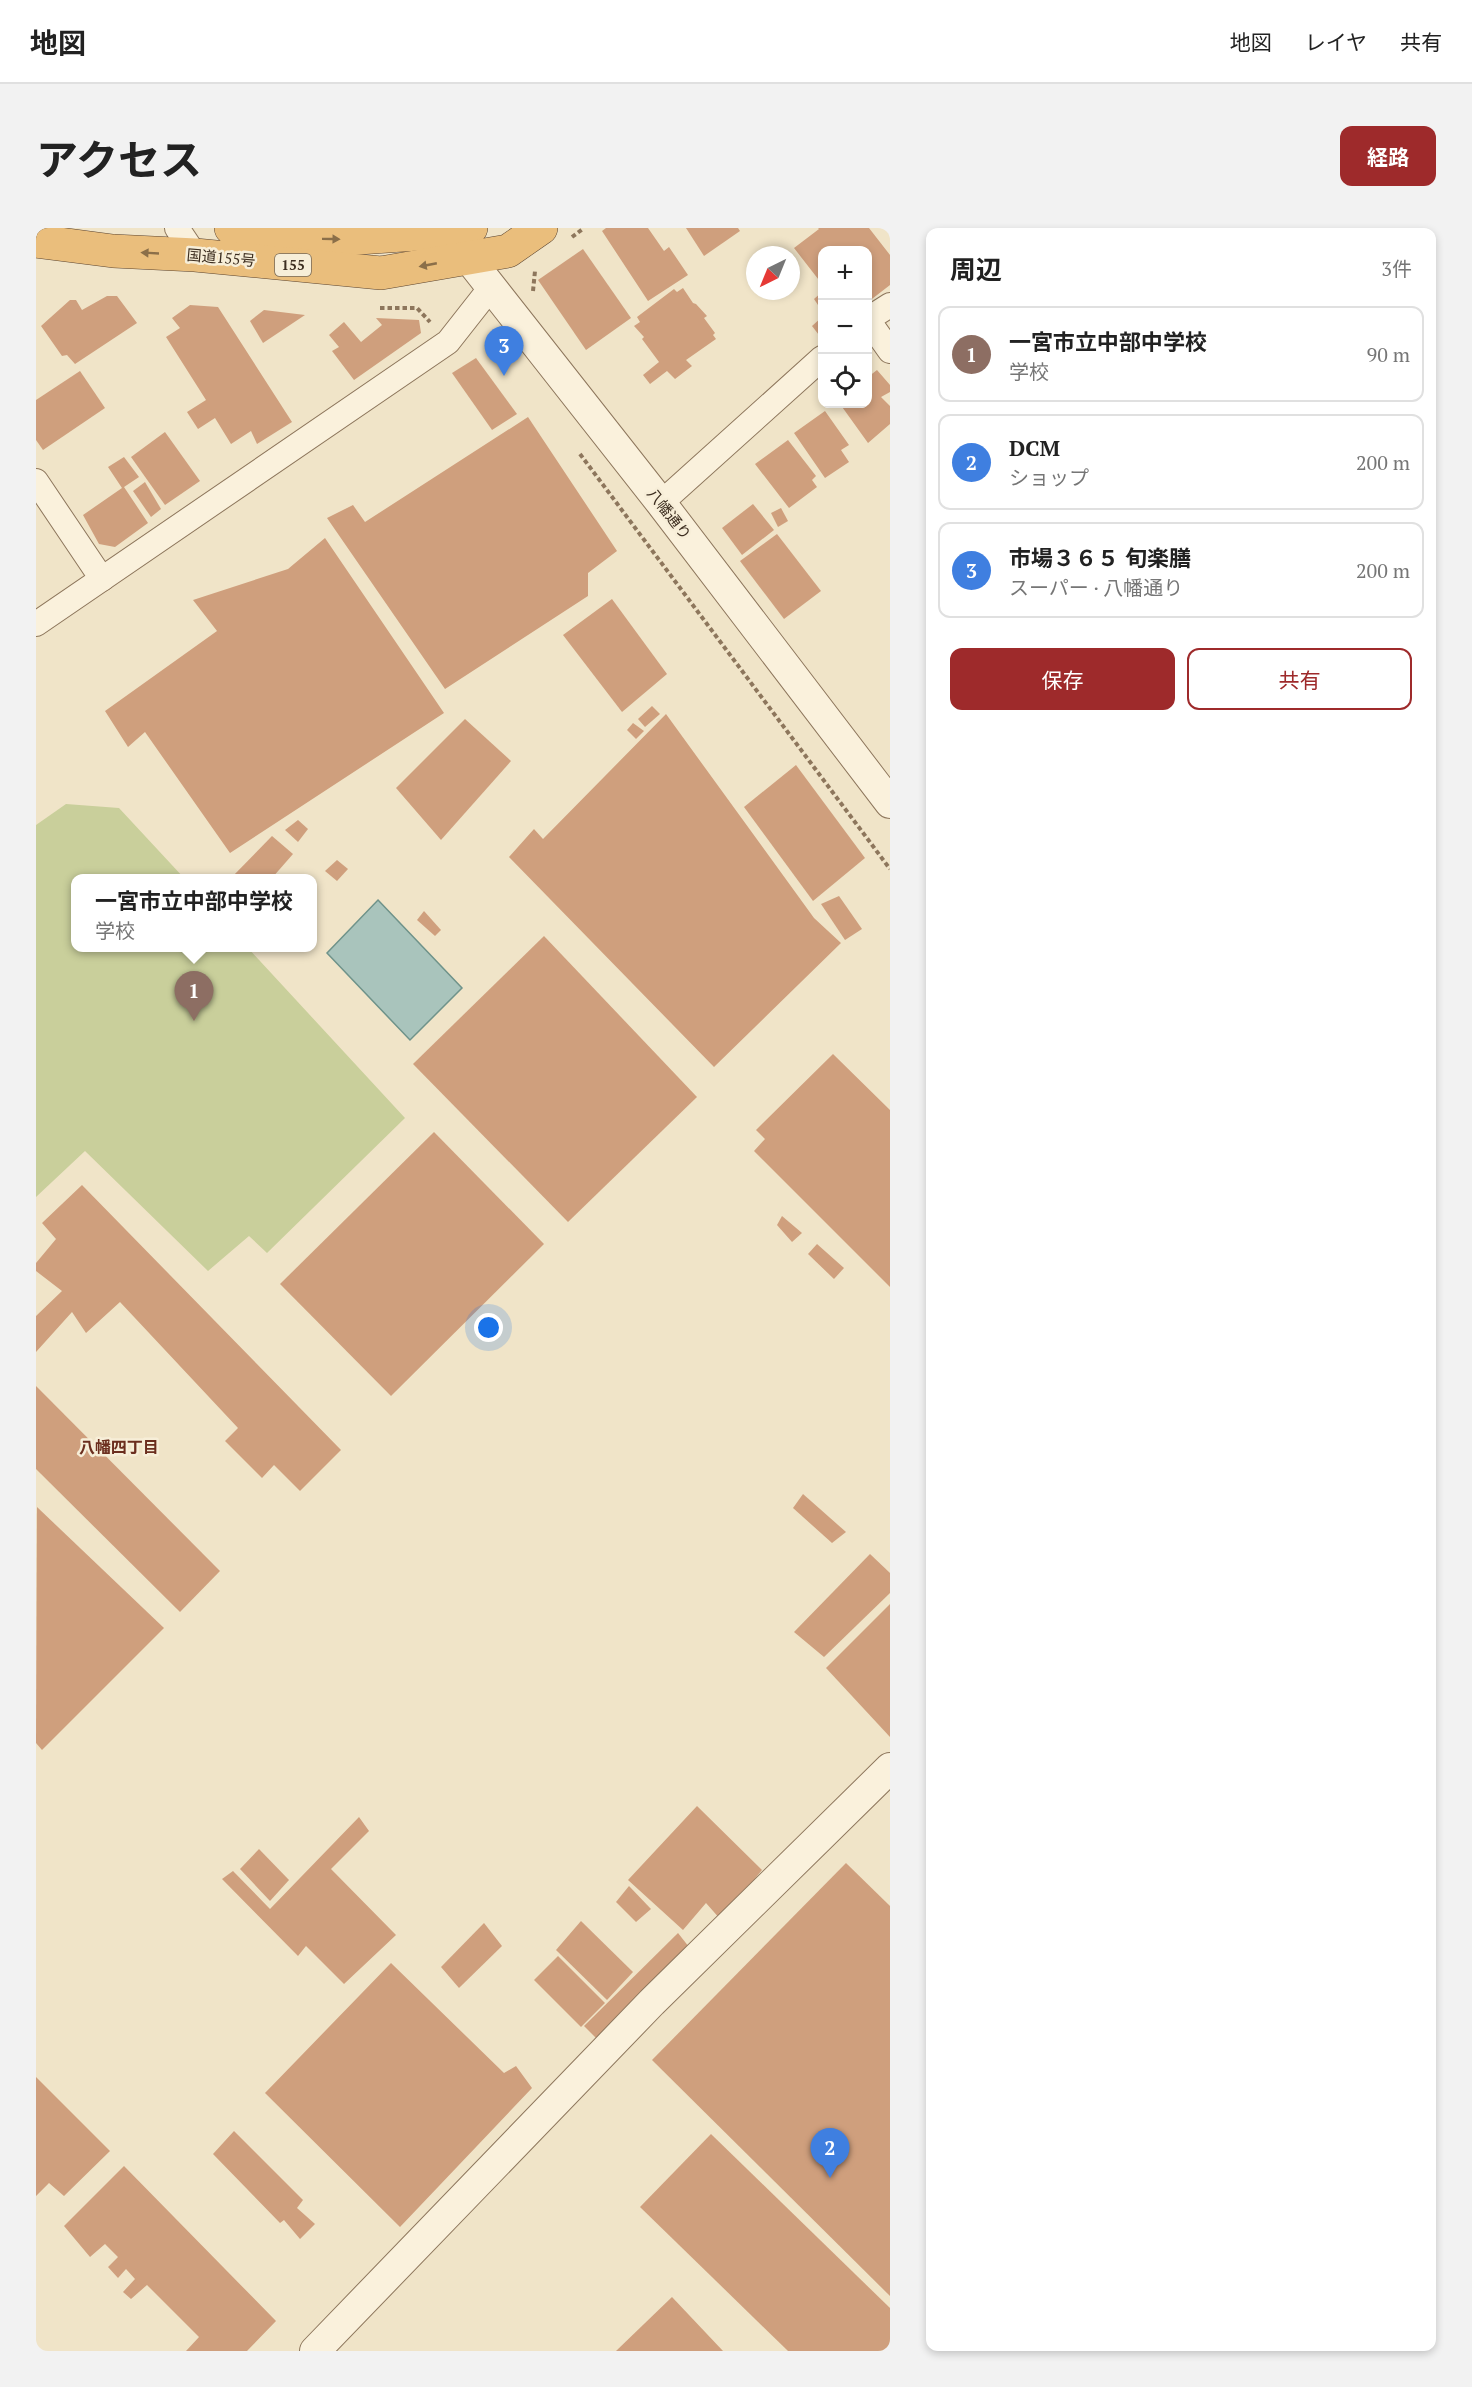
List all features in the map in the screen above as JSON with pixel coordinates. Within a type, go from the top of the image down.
[{"type":"highway","name":"国道155号","points":[[231,228],[328,240],[458,236],[508,251],[555,234]]},
{"type":"highway","name":"国道155号","points":[[36,241],[113,251],[195,255],[381,273],[458,236]]},
{"type":"street","points":[[177,228],[195,255]]},
{"type":"street","name":"八幡通り","points":[[458,236],[492,286],[885,789]]},
{"type":"street","points":[[36,624],[448,342],[492,286]]},
{"type":"street","points":[[872,317],[890,305]]},
{"type":"street","points":[[872,327],[890,351]]},
{"type":"street","points":[[661,502],[818,362]]},
{"type":"street","points":[[36,481],[102,579]]},
{"type":"street","points":[[315,2351],[652,2002],[890,1768]]},
{"type":"path","points":[[555,234],[584,228]]},
{"type":"path","points":[[525,328],[544,308],[533,293],[536,265]]},
{"type":"path","points":[[369,306],[417,308],[448,342]]},
{"type":"path","points":[[575,448],[890,869]]},
{"type":"green space","points":[[66,804],[119,808],[180,874],[71,874],[71,952],[252,952],[405,1118],[267,1253],[249,1236],[208,1271],[85,1151],[36,1197],[36,825]]},
{"type":"water","points":[[378,900],[462,988],[410,1040],[327,953]]},
{"type":"building","points":[[606,228],[648,228],[664,251],[669,247],[688,275],[648,301],[602,231]]},
{"type":"building","points":[[686,228],[738,228],[740,231],[704,256]]},
{"type":"building","points":[[869,228],[890,255],[890,285],[872,299],[872,246],[818,246],[818,279],[800,256],[800,246],[797,246],[819,229]]},
{"type":"building","points":[[583,249],[631,318],[586,350],[538,280]]},
{"type":"building","points":[[683,288],[693,303],[707,316],[704,318],[715,333],[713,335],[716,339],[686,360],[692,366],[675,379],[667,371],[650,384],[643,375],[659,362],[642,339],[644,337],[634,326],[640,322],[637,317],[674,289],[677,292]]},
{"type":"building","points":[[107,296],[117,296],[137,323],[75,364],[67,355],[62,356],[41,326],[70,300],[76,300],[82,310]]},
{"type":"building","points":[[190,305],[218,307],[292,422],[257,444],[251,431],[231,444],[215,418],[198,429],[187,412],[206,400],[166,337],[180,328],[172,318]]},
{"type":"building","points":[[264,310],[305,315],[263,343],[250,321]]},
{"type":"building","points":[[376,318],[419,320],[421,333],[354,380],[332,351],[339,347],[329,335],[344,322],[361,342],[382,325]]},
{"type":"building","points":[[818,321],[818,334],[812,326]]},
{"type":"building","points":[[476,358],[517,414],[492,430],[452,373]]},
{"type":"building","points":[[877,370],[890,385],[890,392],[881,397],[890,406],[890,424],[868,443],[843,408],[872,408],[872,374]]},
{"type":"building","points":[[80,371],[105,408],[43,450],[36,440],[36,400]]},
{"type":"building","points":[[825,411],[849,445],[841,450],[849,462],[825,478],[794,433]]},
{"type":"building","points":[[528,417],[617,551],[588,573],[588,596],[445,689],[327,518],[353,505],[365,522]]},
{"type":"building","points":[[165,432],[200,481],[165,505],[131,457]]},
{"type":"building","points":[[788,440],[816,476],[812,480],[817,487],[789,508],[755,464]]},
{"type":"building","points":[[124,457],[139,477],[124,487],[148,523],[115,547],[99,544],[83,515],[122,488],[108,467]]},
{"type":"building","points":[[145,482],[161,509],[151,517],[133,491]]},
{"type":"building","points":[[753,504],[774,530],[742,555],[722,528]]},
{"type":"building","points":[[781,508],[788,521],[778,527],[771,513]]},
{"type":"building","points":[[777,534],[821,591],[784,619],[740,561]]},
{"type":"building","points":[[325,538],[444,713],[230,853],[145,732],[128,747],[105,711],[217,631],[193,600],[288,569]]},
{"type":"building","points":[[612,599],[667,674],[622,712],[563,635]]},
{"type":"building","points":[[652,706],[660,714],[645,727],[638,719]]},
{"type":"building","points":[[666,714],[814,918],[841,943],[714,1067],[509,857],[534,829],[543,839]]},
{"type":"building","points":[[465,719],[511,761],[441,840],[396,788]]},
{"type":"building","points":[[633,723],[644,731],[636,739],[627,730]]},
{"type":"building","points":[[796,765],[865,858],[813,901],[744,807]]},
{"type":"building","points":[[298,820],[308,829],[298,842],[285,830]]},
{"type":"building","points":[[272,836],[293,854],[276,874],[235,874]]},
{"type":"building","points":[[337,860],[348,869],[337,881],[325,871]]},
{"type":"building","points":[[839,896],[862,929],[845,940],[821,904]]},
{"type":"building","points":[[424,911],[441,930],[435,936],[417,920]]},
{"type":"building","points":[[544,936],[697,1097],[568,1222],[413,1064]]},
{"type":"building","points":[[833,1054],[890,1110],[890,1287],[754,1151],[765,1139],[756,1130]]},
{"type":"building","points":[[434,1132],[544,1244],[391,1396],[280,1284]]},
{"type":"building","points":[[82,1185],[341,1450],[300,1491],[274,1465],[262,1478],[225,1441],[238,1428],[120,1302],[86,1333],[72,1312],[36,1352],[36,1316],[62,1291],[36,1271],[36,1263],[56,1239],[42,1223]]},
{"type":"building","points":[[782,1216],[802,1233],[792,1242],[777,1225]]},
{"type":"building","points":[[817,1244],[844,1268],[834,1279],[808,1254]]},
{"type":"building","points":[[36,1386],[220,1571],[180,1612],[36,1469]]},
{"type":"building","points":[[803,1494],[846,1532],[832,1543],[793,1508]]},
{"type":"building","points":[[37,1507],[164,1628],[42,1750],[36,1743]]},
{"type":"building","points":[[870,1554],[890,1573],[890,1593],[824,1657],[794,1632]]},
{"type":"building","points":[[890,1604],[890,1737],[826,1668]]},
{"type":"building","points":[[697,1806],[762,1870],[721,1920],[706,1903],[683,1930],[628,1880]]},
{"type":"building","points":[[359,1817],[369,1831],[331,1869],[396,1935],[344,1984],[306,1946],[298,1956],[222,1879],[233,1871],[270,1909]]},
{"type":"building","points":[[259,1849],[289,1880],[270,1901],[240,1869]]},
{"type":"building","points":[[846,1863],[890,1906],[890,2296],[652,2060]]},
{"type":"building","points":[[629,1886],[651,1909],[636,1922],[616,1902]]},
{"type":"building","points":[[581,1921],[633,1972],[607,2000],[556,1950]]},
{"type":"building","points":[[484,1923],[502,1946],[459,1988],[441,1967]]},
{"type":"building","points":[[678,1933],[689,1947],[598,2040],[584,2026]]},
{"type":"building","points":[[558,1956],[605,2003],[581,2027],[534,1980]]},
{"type":"building","points":[[391,1963],[504,2073],[516,2066],[532,2088],[400,2227],[265,2093]]},
{"type":"building","points":[[36,2077],[110,2151],[64,2196],[49,2183],[36,2196]]},
{"type":"building","points":[[234,2131],[303,2200],[297,2208],[315,2224],[300,2239],[284,2220],[280,2223],[213,2154]]},
{"type":"building","points":[[711,2134],[890,2308],[890,2351],[788,2351],[640,2207]]},
{"type":"building","points":[[124,2166],[276,2321],[247,2351],[186,2351],[199,2337],[147,2285],[131,2299],[123,2292],[135,2279],[126,2269],[118,2278],[108,2267],[118,2257],[105,2244],[90,2257],[64,2226]]},
{"type":"building","points":[[672,2297],[723,2351],[616,2351]]},
{"type":"place","name":"市場３６５ 旬楽膳","points":[[504,376]]},
{"type":"place","name":"一宮市立中部中学校","points":[[194,1021]]},
{"type":"place","name":"DCM","points":[[830,2178]]},
{"type":"district","name":"八幡四丁目","points":[[119,1447]]}]
